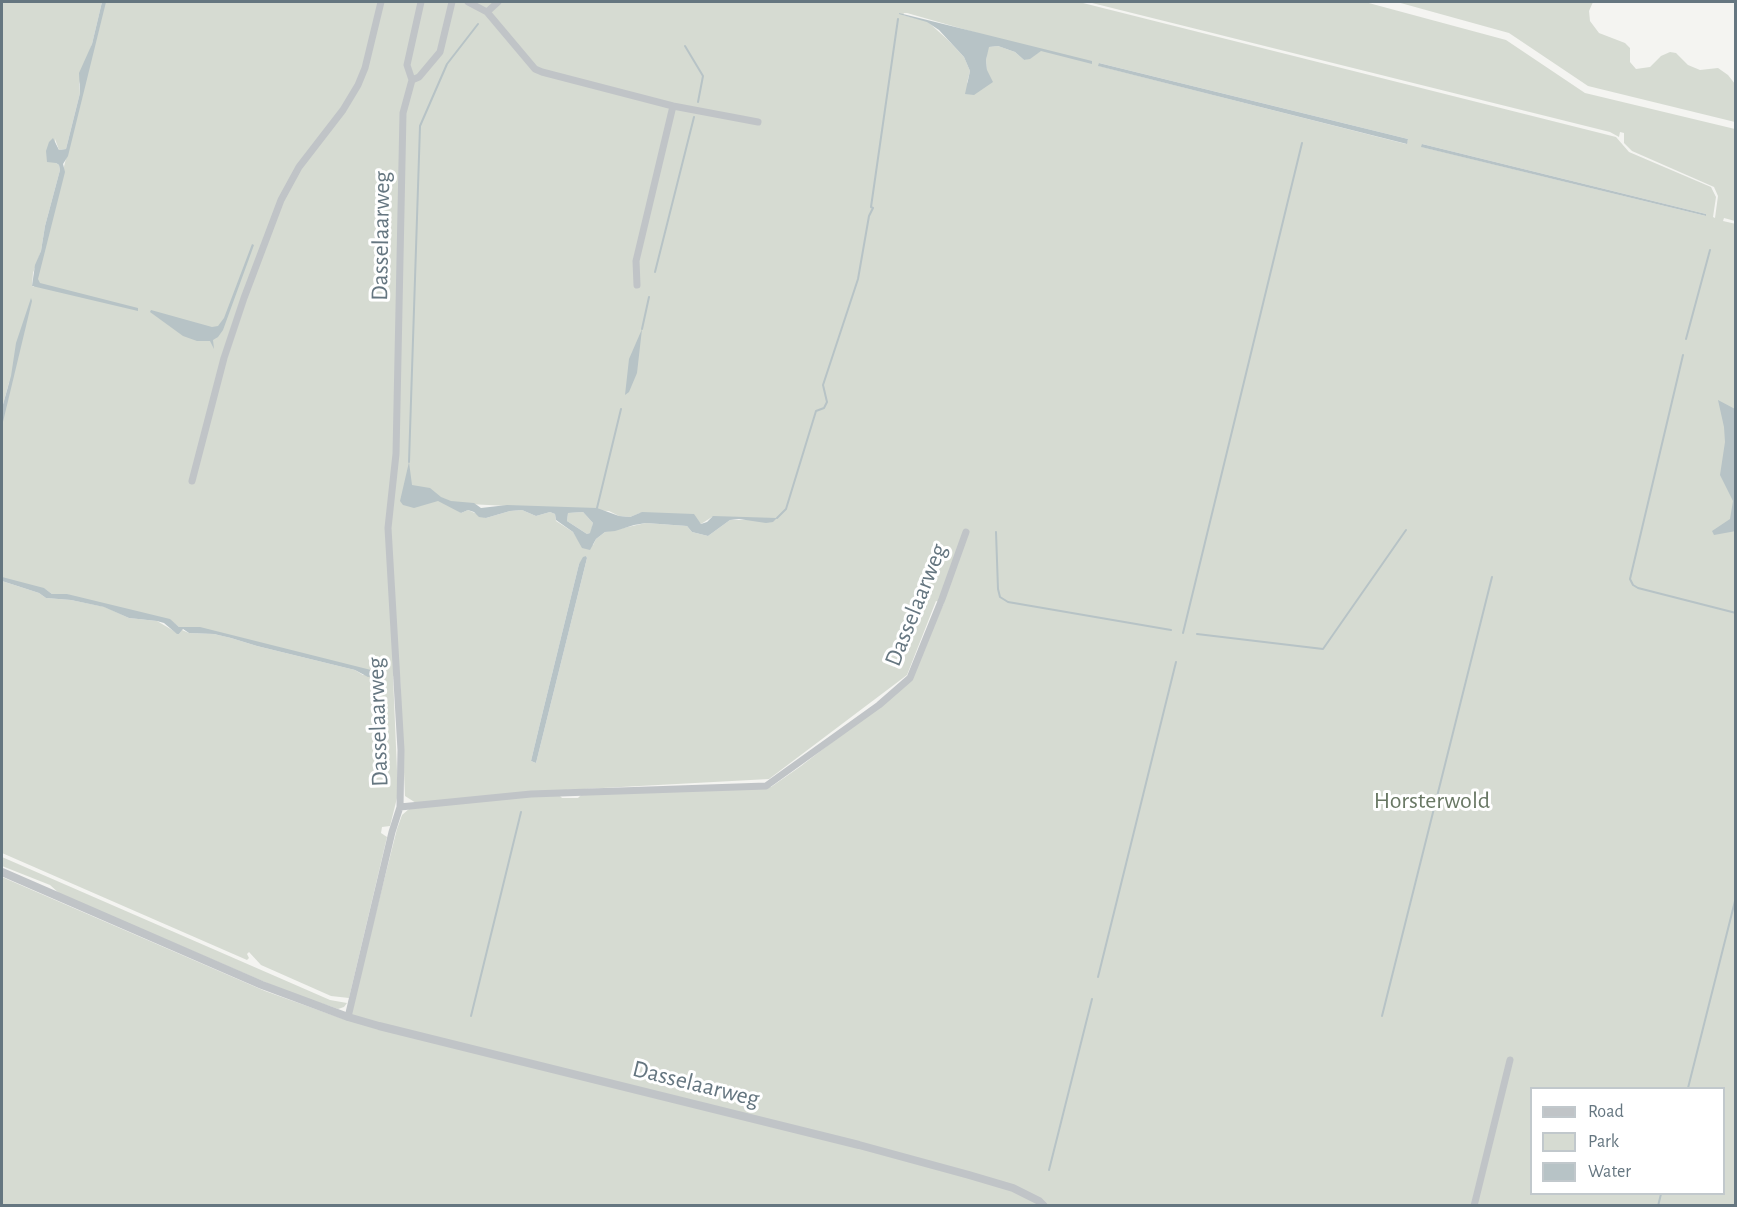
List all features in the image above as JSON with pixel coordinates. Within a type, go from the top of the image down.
[{"type":"street","points":[[192,481],[224,358],[281,200],[299,167],[343,110],[358,85],[365,68],[381,2]]},
{"type":"street","points":[[421,2],[407,65],[412,80],[419,77],[440,52],[452,2]]},
{"type":"street","points":[[468,2],[487,12],[538,70],[673,106],[758,122]]},
{"type":"street","points":[[487,12],[498,2]]},
{"type":"street","name":"Dasselaarweg","points":[[412,80],[403,113],[396,454],[388,528],[401,750],[400,807],[531,794],[766,786],[879,705],[910,678],[966,532]]},
{"type":"street","points":[[637,285],[636,261],[673,106]]},
{"type":"street","points":[[348,1017],[400,807]]},
{"type":"street","name":"Dasselaarweg","points":[[2,872],[262,985],[348,1017],[969,1175],[1013,1188],[1039,1201],[1044,1206]]},
{"type":"street","points":[[1474,1206],[1510,1060]]},
{"type":"green space","name":"Horsterwold","points":[[2,2],[102,2],[79,84],[80,93],[66,149],[59,150],[55,139],[56,163],[60,170],[45,226],[41,251],[33,273],[32,286],[34,287],[105,2],[1079,2],[1616,137],[1629,152],[1711,187],[1716,197],[1713,217],[1715,218],[1718,196],[1714,187],[1632,151],[1624,143],[1624,133],[1620,132],[1619,137],[1610,132],[1088,2],[1365,2],[1506,40],[1585,93],[1735,129],[1735,221],[1724,218],[1723,221],[1736,224],[1735,1205],[2,1205],[2,877],[265,991],[346,1020],[351,1011],[397,829],[402,815],[409,809],[532,796],[578,798],[582,794],[771,787],[892,696],[913,672],[944,603],[936,601],[907,675],[769,779],[547,791],[416,803],[405,796],[400,678],[393,676],[398,794],[390,826],[382,827],[381,833],[387,837],[349,998],[331,996],[261,965],[249,952],[247,960],[2,853],[2,581],[39,593],[46,598],[105,607],[129,618],[157,621],[179,634],[182,630],[189,633],[214,634],[355,670],[363,675],[379,675],[197,627],[179,627],[174,623],[65,594],[52,594],[45,589],[2,579],[2,418],[10,379],[2,408]],"holes":[[[907,13],[1040,51],[1024,60],[1015,52],[998,46],[988,47],[987,70],[967,83],[970,71],[964,57],[927,21],[903,15]],[[1099,63],[1408,139],[1406,144],[1099,66]],[[1422,144],[1706,214],[1706,216],[1422,147]],[[448,503],[609,511],[619,516],[630,517],[640,513],[696,519],[701,524],[712,517],[771,520],[730,520],[708,536],[692,532],[687,526],[646,523],[605,532],[596,539],[593,545],[581,544],[573,532],[556,521],[555,514],[550,512],[536,516],[522,510],[510,511],[486,518],[468,510],[461,513]],[[586,556],[536,763],[531,761],[579,564]]]},
{"type":"green space","points":[[1397,2],[1593,2],[1589,11],[1590,21],[1599,33],[1625,43],[1630,48],[1630,62],[1636,69],[1650,67],[1661,56],[1670,52],[1676,53],[1688,65],[1700,70],[1718,68],[1728,75],[1735,84],[1735,122],[1588,86],[1509,33]]},
{"type":"green space","points":[[583,512],[593,523],[591,533],[587,534],[567,521],[568,513]]},
{"type":"green space","points":[[2,857],[330,1000],[347,1003],[338,1009],[288,992],[60,894],[50,885],[2,866]]},
{"type":"water","points":[[102,2],[106,2],[68,156],[63,164],[65,172],[38,279],[40,283],[138,308],[138,311],[32,286],[35,265],[41,251],[45,226],[60,170],[56,163],[47,162],[46,151],[53,138],[59,150],[66,149],[80,93],[79,73],[92,44]]},
{"type":"water","points":[[899,13],[1092,61],[1092,64],[1041,51],[1030,59],[1024,60],[1015,52],[998,46],[989,47],[986,60],[987,70],[993,82],[974,95],[965,94],[970,71],[964,57],[939,30],[927,22]]},
{"type":"water","points":[[1099,63],[1408,139],[1407,144],[1098,66]]},
{"type":"water","points":[[1422,144],[1706,214],[1706,216],[1421,147]]},
{"type":"water","points":[[252,244],[254,245],[223,330],[213,340],[214,349],[210,341],[197,341],[183,336],[150,312],[151,310],[212,327],[218,326],[224,318]]},
{"type":"water","points":[[31,298],[2,426],[2,408],[11,376],[16,343]]},
{"type":"water","points":[[642,329],[637,373],[629,392],[625,395],[629,359]]},
{"type":"water","points":[[1718,400],[1735,409],[1736,531],[1714,535],[1712,531],[1730,519],[1733,501],[1720,475],[1725,442]]},
{"type":"water","points":[[409,462],[412,485],[430,488],[441,497],[451,501],[474,503],[481,508],[507,505],[597,508],[619,516],[630,517],[642,512],[694,514],[701,524],[713,516],[777,518],[773,522],[766,523],[730,520],[708,536],[692,532],[687,526],[646,523],[634,525],[605,532],[596,539],[590,550],[582,548],[573,532],[556,520],[555,514],[550,512],[536,516],[522,510],[510,511],[486,518],[479,517],[468,510],[461,513],[438,501],[414,508],[403,505],[400,501]],"holes":[[[583,512],[593,523],[590,533],[587,534],[567,521],[568,513]]]},
{"type":"water","points":[[586,556],[536,763],[531,761],[542,715],[579,564]]},
{"type":"water","points":[[2,577],[44,588],[52,594],[67,594],[170,619],[179,627],[200,627],[379,672],[379,675],[368,677],[355,670],[214,634],[189,633],[183,629],[177,634],[164,623],[129,618],[104,607],[71,600],[46,598],[39,593],[2,581]]},
{"type":"waterway","points":[[777,518],[786,509],[816,411],[824,408],[827,402],[823,385],[858,279],[869,216],[873,208],[871,207],[898,19]]},
{"type":"waterway","points":[[409,462],[420,126],[447,64],[478,24]]},
{"type":"waterway","points":[[685,46],[703,76],[698,102]]},
{"type":"waterway","points":[[655,272],[694,117]]},
{"type":"waterway","points":[[1183,633],[1302,143]]},
{"type":"waterway","points":[[1686,339],[1710,250]]},
{"type":"waterway","points":[[642,329],[649,297]]},
{"type":"waterway","points":[[1683,355],[1630,579],[1638,588],[1736,613]]},
{"type":"waterway","points":[[597,508],[621,409]]},
{"type":"waterway","points":[[1197,634],[1323,649],[1406,530]]},
{"type":"waterway","points":[[996,532],[998,589],[1000,597],[1008,602],[1171,630]]},
{"type":"waterway","points":[[1382,1016],[1492,577]]},
{"type":"waterway","points":[[1098,977],[1176,662]]},
{"type":"waterway","points":[[471,1016],[521,812]]},
{"type":"waterway","points":[[1688,1087],[1736,897]]},
{"type":"waterway","points":[[1049,1170],[1092,999]]},
{"type":"waterway","points":[[1658,1206],[1661,1195]]}]
